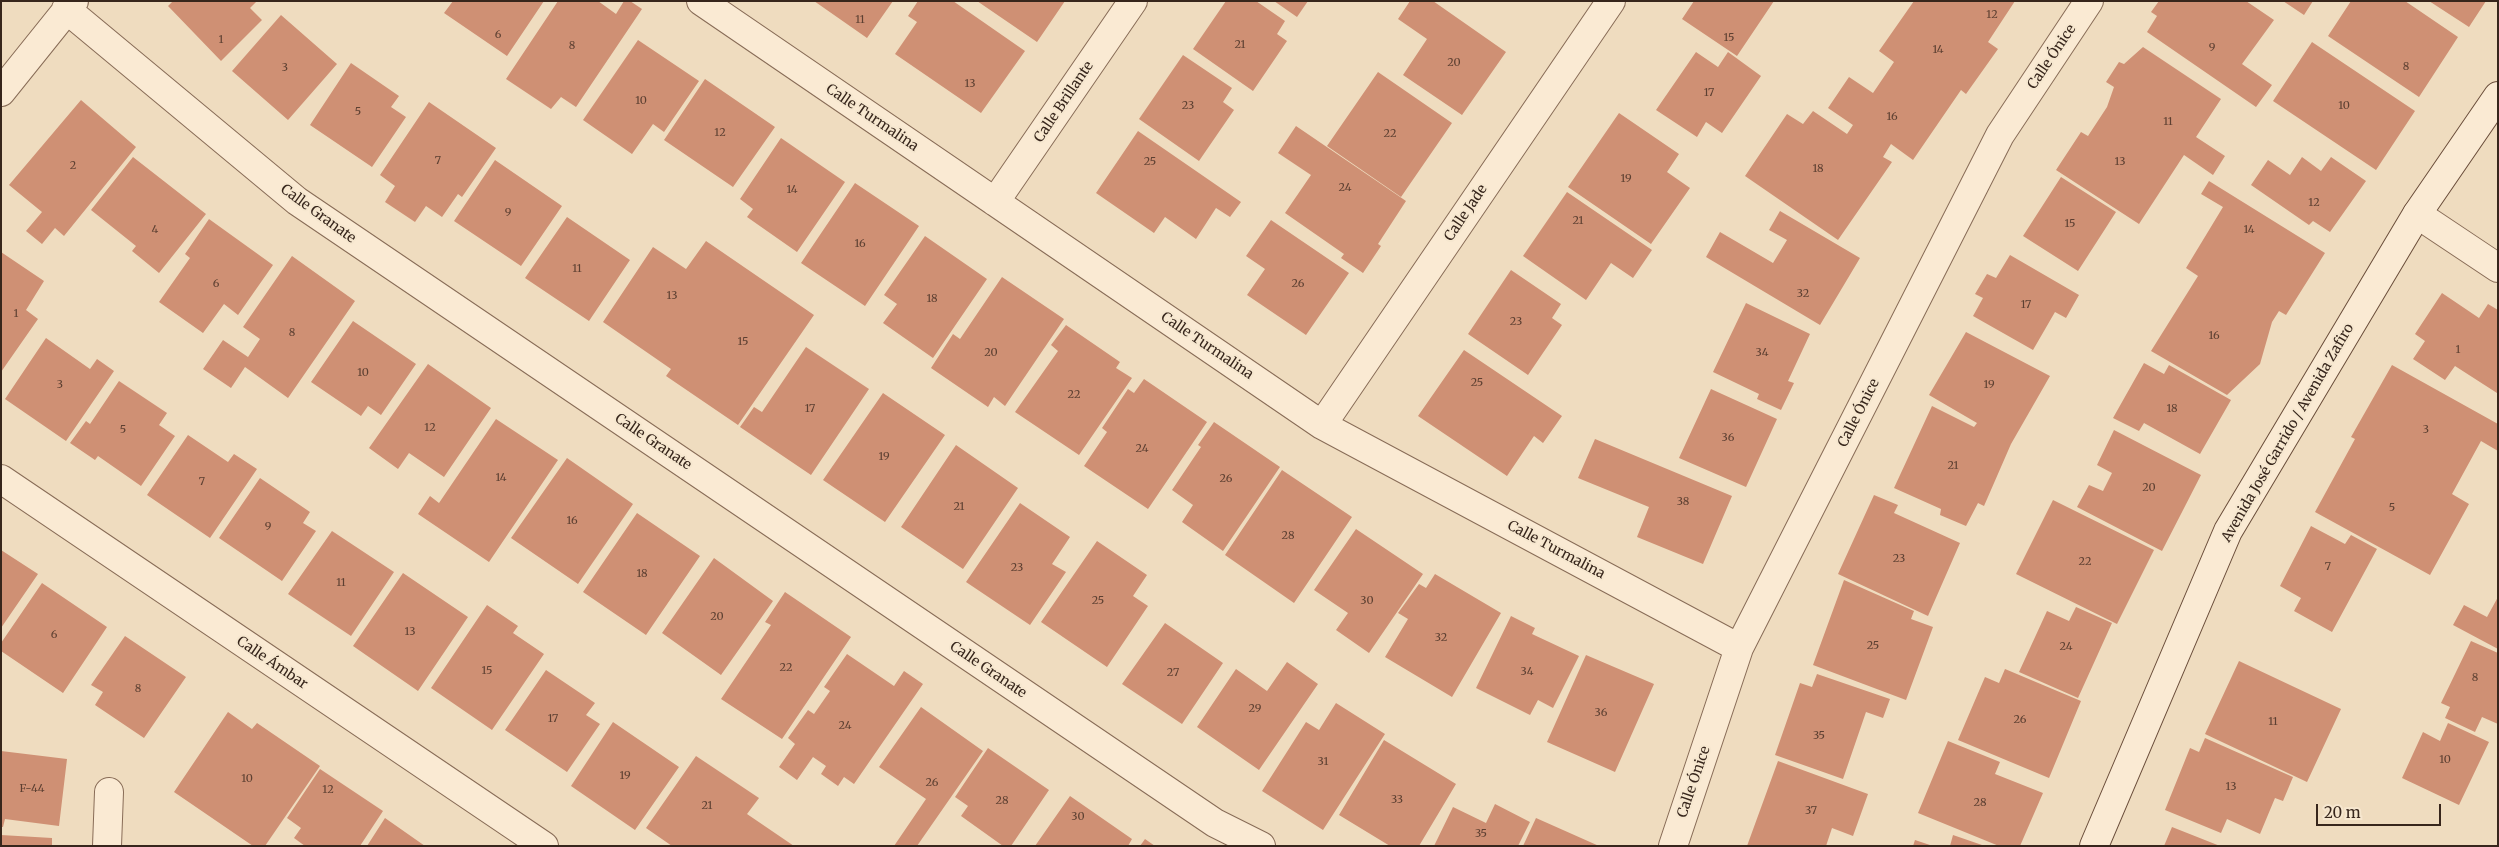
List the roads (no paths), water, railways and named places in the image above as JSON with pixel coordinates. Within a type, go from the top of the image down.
[{"type":"street","name":"Calle Turmalina","points":[[701,1],[1322,425],[1739,648]]},
{"type":"street","name":"Calle Brillante","points":[[995,202],[1133,1]]},
{"type":"street","name":"Calle Jade","points":[[1322,425],[1611,1]]},
{"type":"street","name":"Calle Ónice","points":[[1673,846],[1739,648],[2000,136],[2089,1]]},
{"type":"street","points":[[1,92],[70,5]]},
{"type":"street","name":"Calle Granate","points":[[70,5],[297,201],[1215,823],[1261,846]]},
{"type":"street","name":"Avenida José Garrido / Avenida Zafiro","points":[[2094,846],[2228,531],[2417,214],[2498,96]]},
{"type":"street","points":[[2417,214],[2498,268]]},
{"type":"street","name":"Calle Ámbar","points":[[1,479],[544,846]]},
{"type":"street","points":[[108,846],[109,792]]}]
